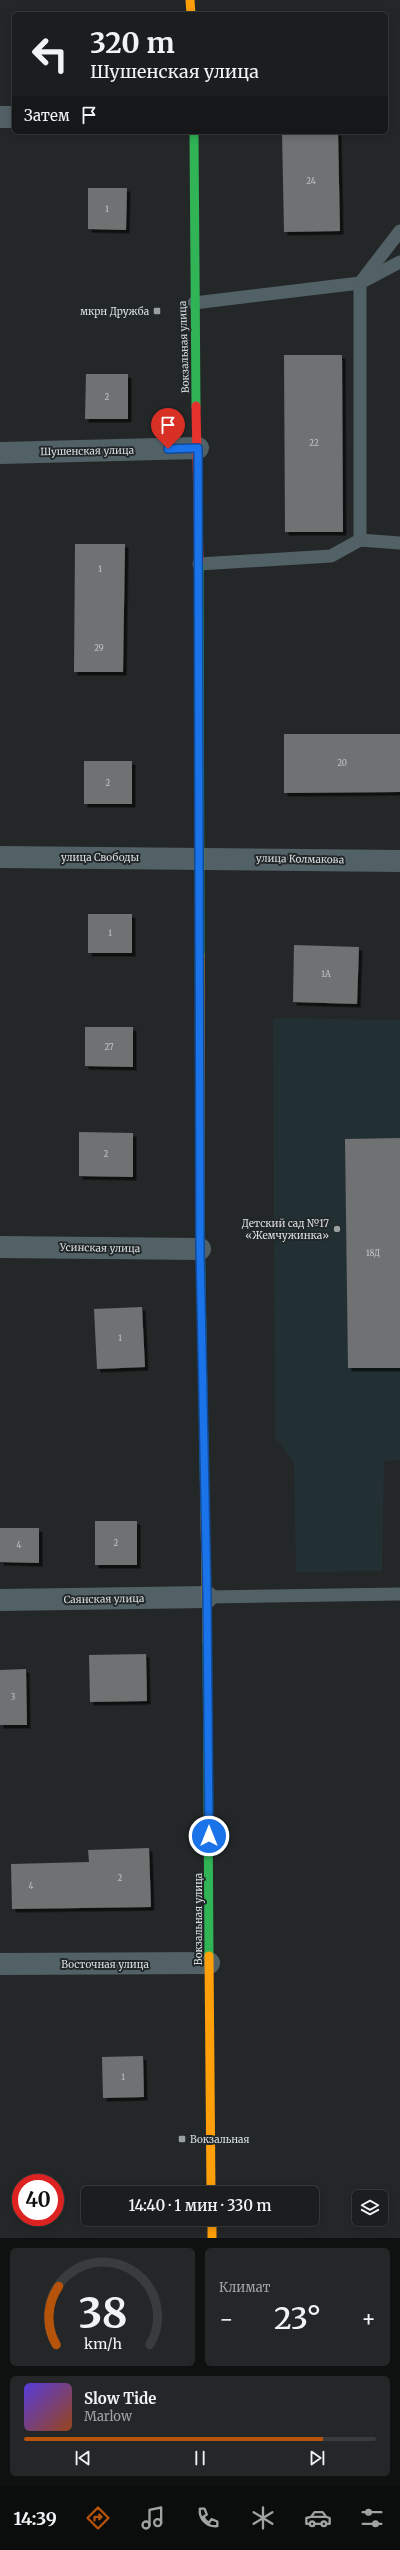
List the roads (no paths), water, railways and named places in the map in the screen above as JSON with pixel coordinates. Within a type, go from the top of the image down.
[{"type":"street","points":[[190,0],[191,12]]},
{"type":"street","points":[[0,117],[12,117]]},
{"type":"street","name":"Вокзальная улица","points":[[194,134],[194,303],[198,448],[199,564],[200,1249],[207,1598],[212,2186]]},
{"type":"street","name":"Шушенская улица","points":[[0,453],[198,448]]},
{"type":"street","name":"улица Свободы","points":[[0,857],[200,858]]},
{"type":"street","name":"улица Колмакова","points":[[200,858],[400,861]]},
{"type":"street","name":"Усинская улица","points":[[0,1247],[200,1249]]},
{"type":"street","name":"Саянская улица","points":[[0,1600],[207,1598]]},
{"type":"street","name":"Восточная улица","points":[[0,1964],[210,1963]]},
{"type":"street","points":[[212,2226],[212,2238]]},
{"type":"lane","points":[[360,540],[360,283],[400,232]]},
{"type":"lane","points":[[194,303],[360,283],[400,262]]},
{"type":"lane","points":[[199,564],[331,556],[360,540],[400,543]]},
{"type":"lane","points":[[207,1598],[400,1594]]},
{"type":"place","name":"мкрн Дружба","points":[[157,311]]},
{"type":"place","name":"Детский сад №17 «Жемчужинка»","points":[[337,1229]]},
{"type":"place","name":"Вокзальная","points":[[182,2139]]}]
